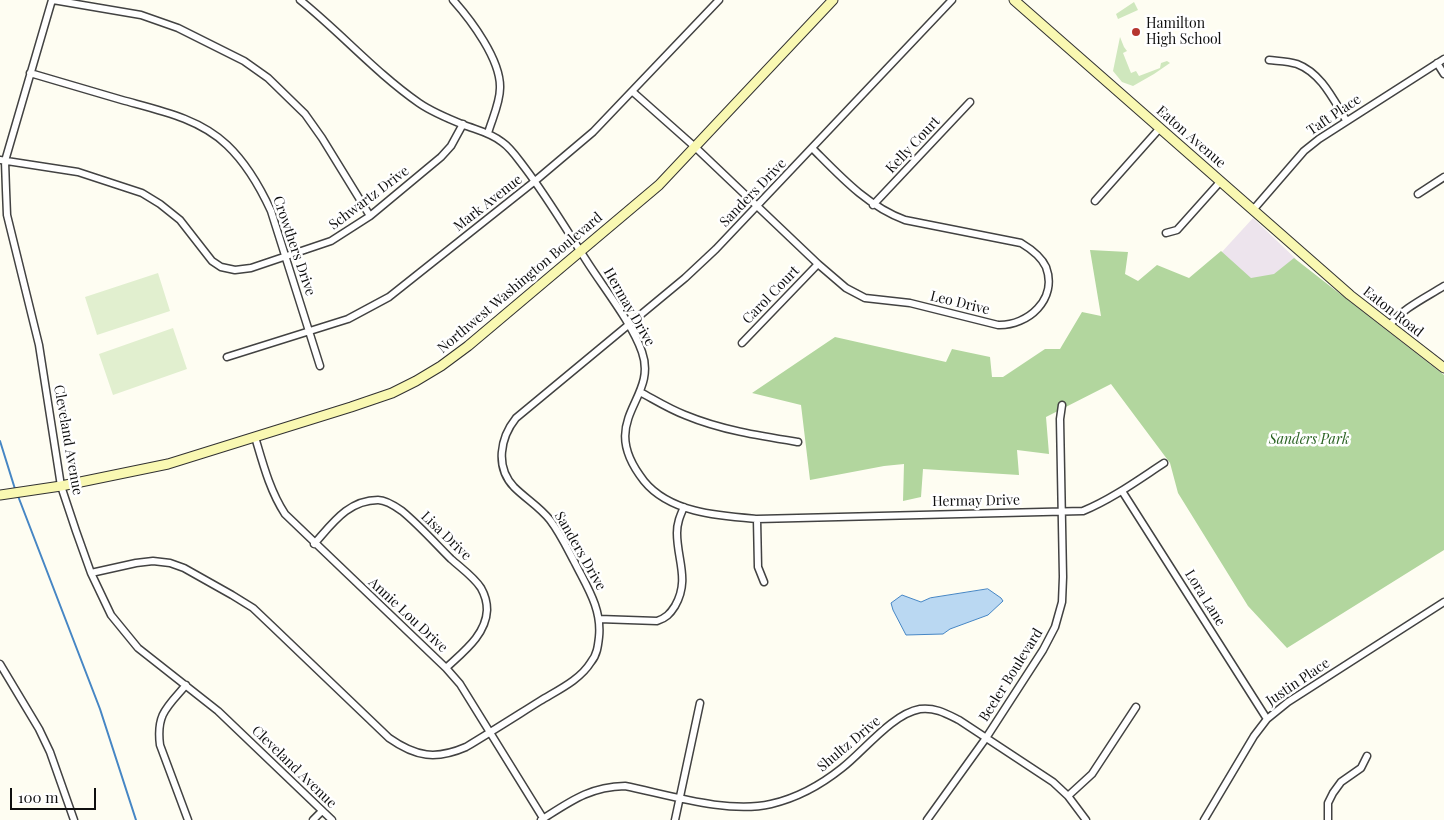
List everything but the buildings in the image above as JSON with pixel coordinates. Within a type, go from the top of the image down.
[{"type":"main road","name":"Northwest Washington Boulevard","points":[[4,495],[61,486],[168,464],[392,393],[416,381],[441,366],[468,346],[659,185],[833,0]]},
{"type":"main road","name":"Eaton Avenue","points":[[1014,0],[1350,294]]},
{"type":"main road","name":"Eaton Road","points":[[1350,294],[1444,368]]},
{"type":"street","name":"Cleveland Avenue","points":[[53,0],[3,160],[7,215],[39,345],[61,486],[91,573],[111,615],[138,648],[218,711],[332,820]]},
{"type":"street","points":[[53,0],[141,15],[178,28],[244,61],[268,78],[305,114],[370,216]]},
{"type":"street","name":"Hermay Drive","points":[[300,0],[394,84],[421,104],[463,124],[488,133],[503,142],[536,181],[628,325],[642,351],[644,373],[640,392],[631,408],[626,423],[624,438],[630,462],[646,484],[660,495],[684,507],[712,514],[757,519],[1083,511],[1122,491],[1164,463]]},
{"type":"street","points":[[453,0],[464,12],[493,57],[499,73],[500,89],[488,133]]},
{"type":"street","name":"Mark Avenue","points":[[227,356],[348,319],[389,297],[536,181],[593,132],[719,0]]},
{"type":"street","name":"Sanders Drive","points":[[91,573],[153,561],[170,563],[184,568],[232,594],[253,608],[389,738],[403,748],[433,756],[450,754],[466,747],[574,679],[586,669],[598,648],[599,619],[596,604],[560,536],[540,508],[513,487],[507,477],[502,464],[501,452],[508,428],[516,418],[685,278],[758,206],[952,0]]},
{"type":"street","name":"Taft Place","points":[[1253,210],[1304,151],[1346,120],[1444,59]]},
{"type":"street","points":[[1268,60],[1296,63],[1318,78],[1346,120]]},
{"type":"street","points":[[1437,63],[1444,74]]},
{"type":"street","name":"Crowthers Drive","points":[[30,73],[172,114],[204,127],[226,143],[244,163],[272,211],[320,366]]},
{"type":"street","name":"Leo Drive","points":[[633,92],[695,147],[818,264],[846,288],[866,298],[910,303],[998,325],[1008,326],[1019,323],[1030,317],[1039,308],[1047,293],[1048,279],[1046,268],[1032,249],[1021,243],[1009,240],[905,220],[889,214],[873,205],[857,192],[812,148]]},
{"type":"street","name":"Kelly Court","points":[[873,205],[970,102]]},
{"type":"street","name":"Schwartz Drive","points":[[3,160],[78,172],[142,193],[180,220],[212,261],[222,267],[235,270],[251,268],[332,241],[370,216],[441,157],[451,146],[463,124]]},
{"type":"street","points":[[1095,201],[1160,128]]},
{"type":"street","points":[[1418,194],[1444,177]]},
{"type":"street","points":[[1166,233],[1177,230],[1220,182]]},
{"type":"street","name":"Carol Court","points":[[742,343],[818,264]]},
{"type":"street","points":[[1389,326],[1404,311],[1444,286]]},
{"type":"street","points":[[640,392],[684,415],[715,425],[745,433],[798,442]]},
{"type":"street","name":"Beeler Boulevard","points":[[927,820],[986,738],[1043,650],[1055,627],[1062,602],[1060,419],[1062,405]]},
{"type":"street","name":"Annie Lou Drive","points":[[255,437],[276,501],[284,514],[446,668],[467,694],[542,819]]},
{"type":"street","name":"Lora Lane","points":[[1122,491],[1267,719]]},
{"type":"street","name":"Lisa Drive","points":[[314,544],[341,514],[353,505],[380,500],[392,504],[401,510],[480,587],[486,598],[487,609],[482,629],[475,640],[446,668]]},
{"type":"street","points":[[599,619],[657,621],[671,613],[682,591],[683,577],[676,536],[677,522],[684,507]]},
{"type":"street","points":[[757,519],[758,567],[764,582]]},
{"type":"street","name":"Justin Place","points":[[1204,820],[1254,736],[1267,719],[1288,702],[1444,602]]},
{"type":"street","points":[[1,668],[39,729],[50,752],[74,820]]},
{"type":"street","points":[[186,685],[164,710],[158,733],[160,744],[188,820]]},
{"type":"street","points":[[675,820],[700,703]]},
{"type":"street","points":[[1068,796],[1092,774],[1136,707]]},
{"type":"street","name":"Shultz Drive","points":[[542,819],[584,794],[611,786],[626,786],[716,805],[746,807],[771,804],[799,795],[819,784],[842,768],[894,722],[907,714],[919,709],[931,709],[945,712],[1053,782],[1068,796],[1086,820]]},
{"type":"street","points":[[1328,820],[1328,803],[1333,793],[1341,782],[1361,768],[1367,756]]},
{"type":"street","points":[[313,820],[322,811]]},
{"type":"shaded area","points":[[1253,218],[1296,259],[1263,294],[1220,254]]},
{"type":"green space","points":[[1134,2],[1138,10],[1118,19],[1116,14]]},
{"type":"green space","points":[[1120,37],[1127,51],[1123,53],[1131,73],[1136,71],[1139,76],[1160,68],[1161,63],[1167,61],[1170,63],[1133,86],[1122,82],[1113,71]]},
{"type":"green space","name":"Sanders Park","points":[[1090,250],[1128,252],[1125,274],[1138,281],[1157,265],[1189,278],[1221,251],[1251,278],[1274,274],[1294,258],[1444,375],[1444,550],[1287,648],[1248,606],[1178,493],[1170,463],[1111,384],[1046,417],[1049,454],[1017,450],[1019,475],[923,469],[921,497],[903,501],[904,464],[810,480],[801,405],[752,393],[835,337],[946,362],[952,349],[990,357],[992,377],[1003,377],[1045,349],[1060,349],[1082,312],[1101,316]]},
{"type":"green space","points":[[158,273],[170,311],[97,335],[85,297]]},
{"type":"green space","points":[[173,328],[187,369],[113,395],[99,354]]},
{"type":"water","points":[[988,589],[1003,601],[988,615],[950,629],[943,634],[906,635],[891,603],[902,595],[921,602],[930,598]]},
{"type":"waterway","points":[[0,441],[15,489]]},
{"type":"waterway","points":[[18,496],[100,709],[136,820]]},
{"type":"place","name":"Hamilton High School","points":[[1136,32]]}]
